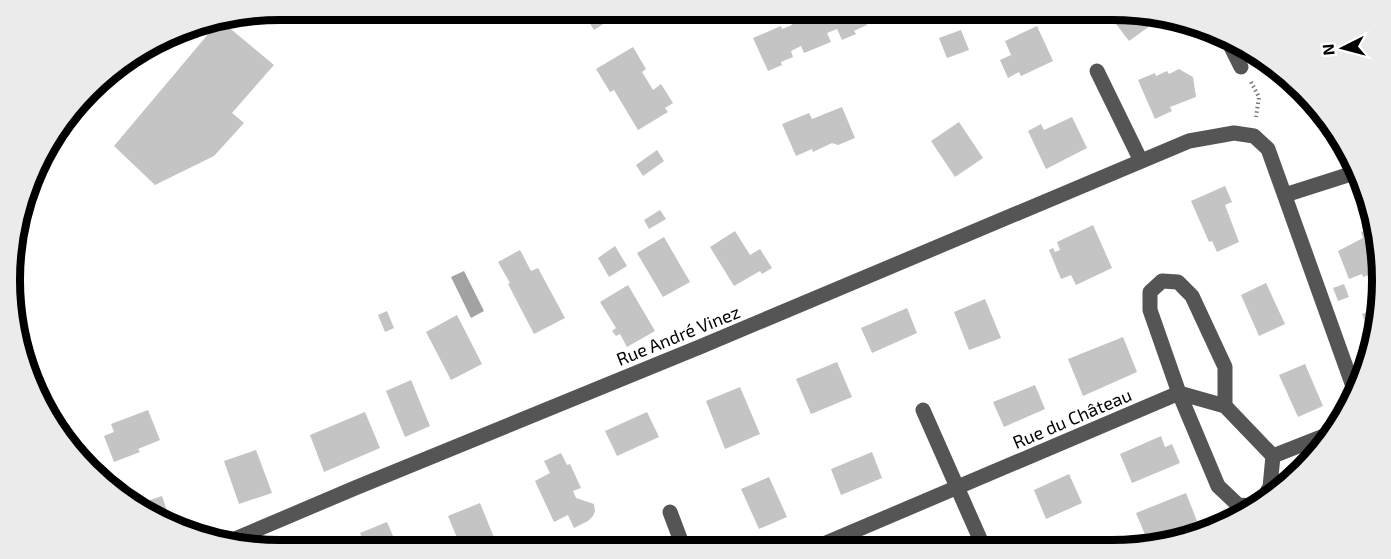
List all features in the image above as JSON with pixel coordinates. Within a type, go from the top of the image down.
[{"type":"street","points":[[1232,49],[1241,67]]},
{"type":"street","points":[[1097,71],[1142,160]]},
{"type":"street","name":"Rue André Vinez","points":[[241,536],[1189,141],[1234,132],[1254,136]]},
{"type":"street","points":[[1254,136],[1268,149],[1351,381]]},
{"type":"street","points":[[1285,195],[1349,174]]},
{"type":"street","points":[[1225,406],[1225,367],[1192,296],[1178,282],[1162,281],[1150,292],[1150,310],[1179,393],[1218,486],[1238,505],[1242,505]]},
{"type":"street","points":[[1179,393],[1225,406],[1273,456],[1270,486]]},
{"type":"street","name":"Rue du Château","points":[[834,540],[1179,393]]},
{"type":"street","points":[[923,410],[981,540]]},
{"type":"street","points":[[1273,456],[1318,438]]},
{"type":"street","points":[[670,512],[681,540]]},
{"type":"path","points":[[1241,67],[1259,97],[1254,136]]},
{"type":"shaded area","points":[[464,271],[484,311],[471,318],[451,277]]},
{"type":"building","points":[[588,20],[609,20],[594,30]]},
{"type":"building","points":[[789,20],[864,20],[867,25],[854,31],[856,34],[842,40],[837,29],[827,33],[831,42],[804,53],[801,46],[791,51],[793,57],[768,71],[753,38],[781,26],[782,29],[792,25]]},
{"type":"building","points":[[1113,20],[1154,23],[1129,41]]},
{"type":"building","points":[[226,25],[274,65],[232,113],[244,123],[214,156],[155,185],[114,146],[214,28]]},
{"type":"building","points":[[1037,26],[1053,61],[1021,76],[1019,72],[1008,78],[1000,60],[1011,55],[1005,41]]},
{"type":"building","points":[[961,30],[969,50],[947,58],[939,38]]},
{"type":"building","points":[[633,47],[646,69],[642,72],[653,90],[661,84],[673,103],[665,108],[668,112],[638,130],[614,90],[610,92],[596,69]]},
{"type":"building","points":[[1179,69],[1193,77],[1196,97],[1170,107],[1172,111],[1155,119],[1138,80],[1155,73],[1156,76],[1167,71],[1169,74]]},
{"type":"building","points":[[1302,103],[1311,113],[1306,114]]},
{"type":"building","points":[[842,107],[855,138],[838,145],[832,143],[813,152],[812,149],[796,156],[782,124],[809,113],[812,119]]},
{"type":"building","points":[[1072,117],[1087,148],[1046,169],[1028,131],[1041,124],[1044,130]]},
{"type":"building","points":[[959,122],[983,158],[955,177],[931,141]]},
{"type":"building","points":[[1319,123],[1329,136],[1323,135]]},
{"type":"building","points":[[657,150],[664,161],[643,176],[636,165]]},
{"type":"building","points":[[1225,186],[1232,202],[1225,205],[1239,242],[1217,252],[1212,241],[1209,242],[1191,201]]},
{"type":"building","points":[[660,210],[666,219],[649,229],[644,220]]},
{"type":"building","points":[[1093,225],[1112,268],[1076,285],[1071,275],[1061,279],[1049,250],[1053,248],[1055,252],[1060,250],[1057,242]]},
{"type":"building","points":[[1367,230],[1372,274],[1363,277],[1362,274],[1349,279],[1338,251],[1363,238],[1361,232]]},
{"type":"building","points":[[735,231],[750,255],[760,249],[772,268],[762,274],[760,271],[734,286],[710,247]]},
{"type":"building","points":[[664,237],[690,282],[663,297],[637,253]]},
{"type":"building","points":[[615,246],[627,266],[609,277],[598,258]]},
{"type":"building","points":[[520,250],[531,271],[538,268],[565,318],[534,334],[498,262]]},
{"type":"building","points":[[1266,283],[1285,324],[1259,336],[1241,295]]},
{"type":"building","points":[[1344,284],[1349,297],[1338,301],[1333,288]]},
{"type":"building","points":[[628,285],[655,331],[627,347],[620,334],[616,336],[612,331],[616,328],[600,302]]},
{"type":"building","points":[[985,299],[1001,338],[969,350],[954,312]]},
{"type":"building","points":[[907,308],[917,333],[872,353],[861,328]]},
{"type":"building","points":[[387,311],[394,328],[385,332],[378,315]]},
{"type":"building","points":[[1369,312],[1367,328],[1362,314]]},
{"type":"building","points":[[457,315],[482,364],[451,380],[426,332]]},
{"type":"building","points":[[1123,337],[1137,372],[1083,396],[1068,359]]},
{"type":"building","points":[[837,362],[852,397],[811,414],[796,379]]},
{"type":"building","points":[[1305,364],[1323,406],[1298,417],[1279,375]]},
{"type":"building","points":[[411,380],[430,426],[405,437],[386,391]]},
{"type":"building","points":[[1035,385],[1045,409],[1004,427],[993,402]]},
{"type":"building","points":[[740,387],[760,434],[725,449],[706,401]]},
{"type":"building","points":[[148,410],[160,440],[138,449],[140,452],[114,462],[104,436],[114,432],[111,424]]},
{"type":"building","points":[[365,412],[380,448],[324,472],[310,435]]},
{"type":"building","points":[[647,412],[659,437],[617,456],[605,431]]},
{"type":"building","points":[[1161,436],[1165,447],[1172,444],[1180,463],[1132,483],[1120,454]]},
{"type":"building","points":[[256,450],[272,493],[239,504],[224,461]]},
{"type":"building","points":[[872,452],[882,478],[841,495],[831,469]]},
{"type":"building","points":[[561,453],[567,465],[570,464],[581,488],[573,491],[576,498],[594,504],[593,516],[574,528],[568,515],[554,522],[535,481],[550,473],[544,461]]},
{"type":"building","points":[[1069,474],[1082,503],[1046,519],[1034,490]]},
{"type":"building","points":[[769,477],[787,517],[759,529],[741,489]]},
{"type":"building","points":[[1186,493],[1197,521],[1167,534],[1146,537],[1136,513]]},
{"type":"building","points":[[162,496],[168,515],[149,505],[144,502]]},
{"type":"building","points":[[480,503],[495,540],[458,540],[448,516]]},
{"type":"building","points":[[387,522],[395,540],[363,540],[360,533]]}]
